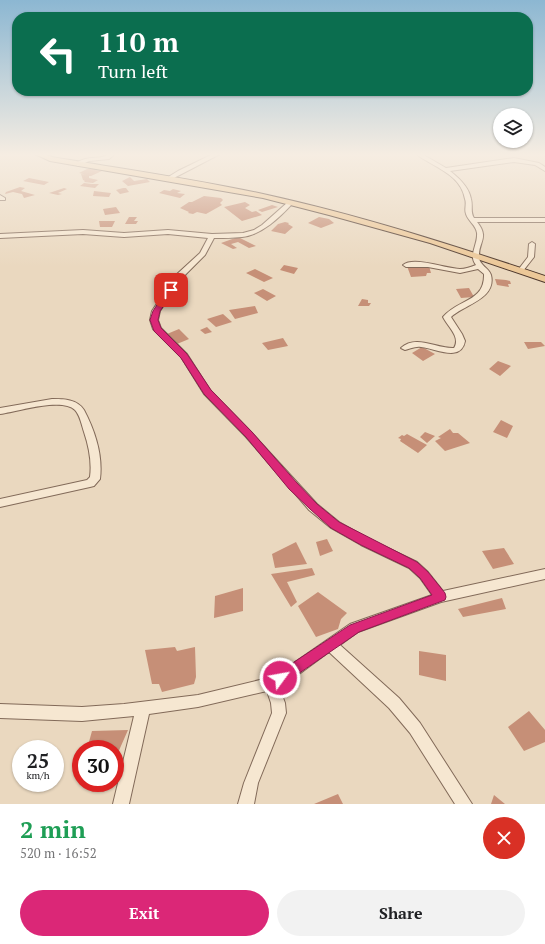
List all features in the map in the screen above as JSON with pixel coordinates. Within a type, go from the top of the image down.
[{"type":"main road","points":[[232,192],[290,203],[388,227],[545,279]]},
{"type":"street","points":[[405,348],[416,344],[424,344],[446,350],[457,350],[462,341],[450,325],[447,318],[451,312],[473,300],[486,290],[488,284],[487,274],[478,267],[475,255],[480,234],[478,226],[469,215],[469,197],[466,192]]},
{"type":"street","points":[[0,236],[83,232],[124,234],[168,232],[212,236],[243,235],[256,231],[264,226],[290,203]]},
{"type":"street","points":[[474,220],[545,220]]},
{"type":"street","points":[[212,236],[203,254],[179,277],[156,311],[154,320],[157,329],[184,356],[207,392],[249,434],[293,486],[313,506],[335,525],[365,542],[413,565],[424,575],[440,597]]},
{"type":"street","points":[[521,270],[532,257],[532,244]]},
{"type":"street","points":[[406,265],[428,265],[460,271],[478,267]]},
{"type":"street","points":[[0,411],[44,402],[70,403],[78,408],[87,428],[92,442],[96,470],[95,479],[90,483],[0,503]]},
{"type":"street","points":[[0,711],[82,714],[143,709],[198,701],[271,684],[296,669],[354,628],[440,597],[545,574]]},
{"type":"street","points":[[330,644],[394,703],[415,728],[464,804]]},
{"type":"street","points":[[246,804],[251,783],[279,713],[278,703],[271,684]]},
{"type":"street","points":[[120,804],[143,709]]},
{"type":"building","points":[[6,192],[23,192],[35,195],[24,198],[22,194],[13,192],[5,194]]},
{"type":"building","points":[[61,192],[58,193],[62,194],[58,195],[49,193]]},
{"type":"building","points":[[94,192],[111,193],[109,197],[93,196]]},
{"type":"building","points":[[118,192],[129,192],[120,194]]},
{"type":"building","points":[[161,192],[180,192],[177,193],[185,194],[180,198],[159,193]]},
{"type":"building","points":[[204,196],[221,198],[223,200],[220,203],[222,205],[206,214],[197,212],[193,214],[188,213],[189,212],[180,208],[189,202]]},
{"type":"building","points":[[245,202],[250,205],[245,208],[252,212],[256,211],[262,215],[242,221],[224,207]]},
{"type":"building","points":[[272,205],[278,207],[262,212],[258,210]]},
{"type":"building","points":[[116,207],[120,213],[105,215],[103,209]]},
{"type":"building","points":[[129,217],[137,217],[134,221],[138,221],[136,224],[125,224]]},
{"type":"building","points":[[319,217],[329,219],[334,223],[321,228],[308,223]]},
{"type":"building","points":[[99,221],[115,221],[112,227],[100,227]]},
{"type":"building","points":[[285,222],[289,223],[288,224],[293,227],[285,234],[271,231],[278,224]]},
{"type":"building","points":[[238,237],[256,246],[249,248],[238,242],[231,244],[237,248],[233,249],[221,243]]},
{"type":"building","points":[[284,265],[298,268],[294,274],[280,270]]},
{"type":"building","points":[[407,266],[429,266],[431,273],[427,273],[426,276],[411,277]]},
{"type":"building","points":[[255,269],[273,278],[264,282],[246,273]]},
{"type":"building","points":[[495,279],[510,281],[511,284],[508,284],[509,287],[497,285]]},
{"type":"building","points":[[469,288],[474,297],[461,298],[456,289]]},
{"type":"building","points":[[263,289],[276,296],[267,301],[254,293]]},
{"type":"building","points":[[362,299],[368,300],[368,303],[371,303],[369,306],[358,306]]},
{"type":"building","points":[[255,306],[258,313],[235,319],[229,310]]},
{"type":"building","points":[[223,314],[232,322],[216,327],[207,319]]},
{"type":"building","points":[[207,327],[212,332],[205,334],[200,330]]},
{"type":"building","points":[[179,329],[189,339],[177,344],[167,334]]},
{"type":"building","points":[[283,338],[288,346],[268,350],[262,343]]},
{"type":"building","points":[[524,342],[541,342],[545,346],[528,349]]},
{"type":"building","points":[[422,347],[435,354],[423,361],[412,353]]},
{"type":"building","points":[[498,361],[511,366],[500,376],[489,369]]},
{"type":"building","points":[[501,420],[513,426],[507,438],[493,432]]},
{"type":"building","points":[[450,429],[453,433],[458,433],[470,443],[445,451],[435,441],[441,438],[438,437]]},
{"type":"building","points":[[425,432],[435,436],[427,443],[420,437]]},
{"type":"building","points":[[407,434],[427,445],[418,453],[398,438]]},
{"type":"building","points":[[327,539],[333,551],[320,556],[316,542]]},
{"type":"building","points":[[296,542],[307,564],[275,568],[272,554]]},
{"type":"building","points":[[504,548],[514,564],[493,569],[482,551]]},
{"type":"building","points":[[312,568],[315,575],[287,582],[297,602],[291,607],[271,574]]},
{"type":"building","points":[[243,588],[243,611],[214,618],[215,596]]},
{"type":"building","points":[[318,592],[347,613],[341,619],[338,629],[316,637],[298,606]]},
{"type":"building","points":[[502,598],[506,609],[463,617],[458,609]]},
{"type":"building","points":[[175,647],[177,651],[195,647],[196,677],[194,684],[162,692],[159,684],[152,684],[145,650]]},
{"type":"building","points":[[419,651],[446,655],[446,681],[419,675]]},
{"type":"building","points":[[529,711],[545,730],[545,742],[524,751],[508,727]]},
{"type":"building","points":[[128,730],[124,740],[90,740],[92,731]]},
{"type":"building","points":[[338,794],[343,804],[314,804]]},
{"type":"building","points":[[494,795],[505,804],[491,804]]},
{"type":"route","points":[[171,290],[156,311],[154,320],[157,329],[184,356],[207,392],[249,434],[293,486],[313,506],[335,525],[365,542],[393,554],[413,565],[424,575],[440,597],[354,628],[290,673],[280,678]]}]
